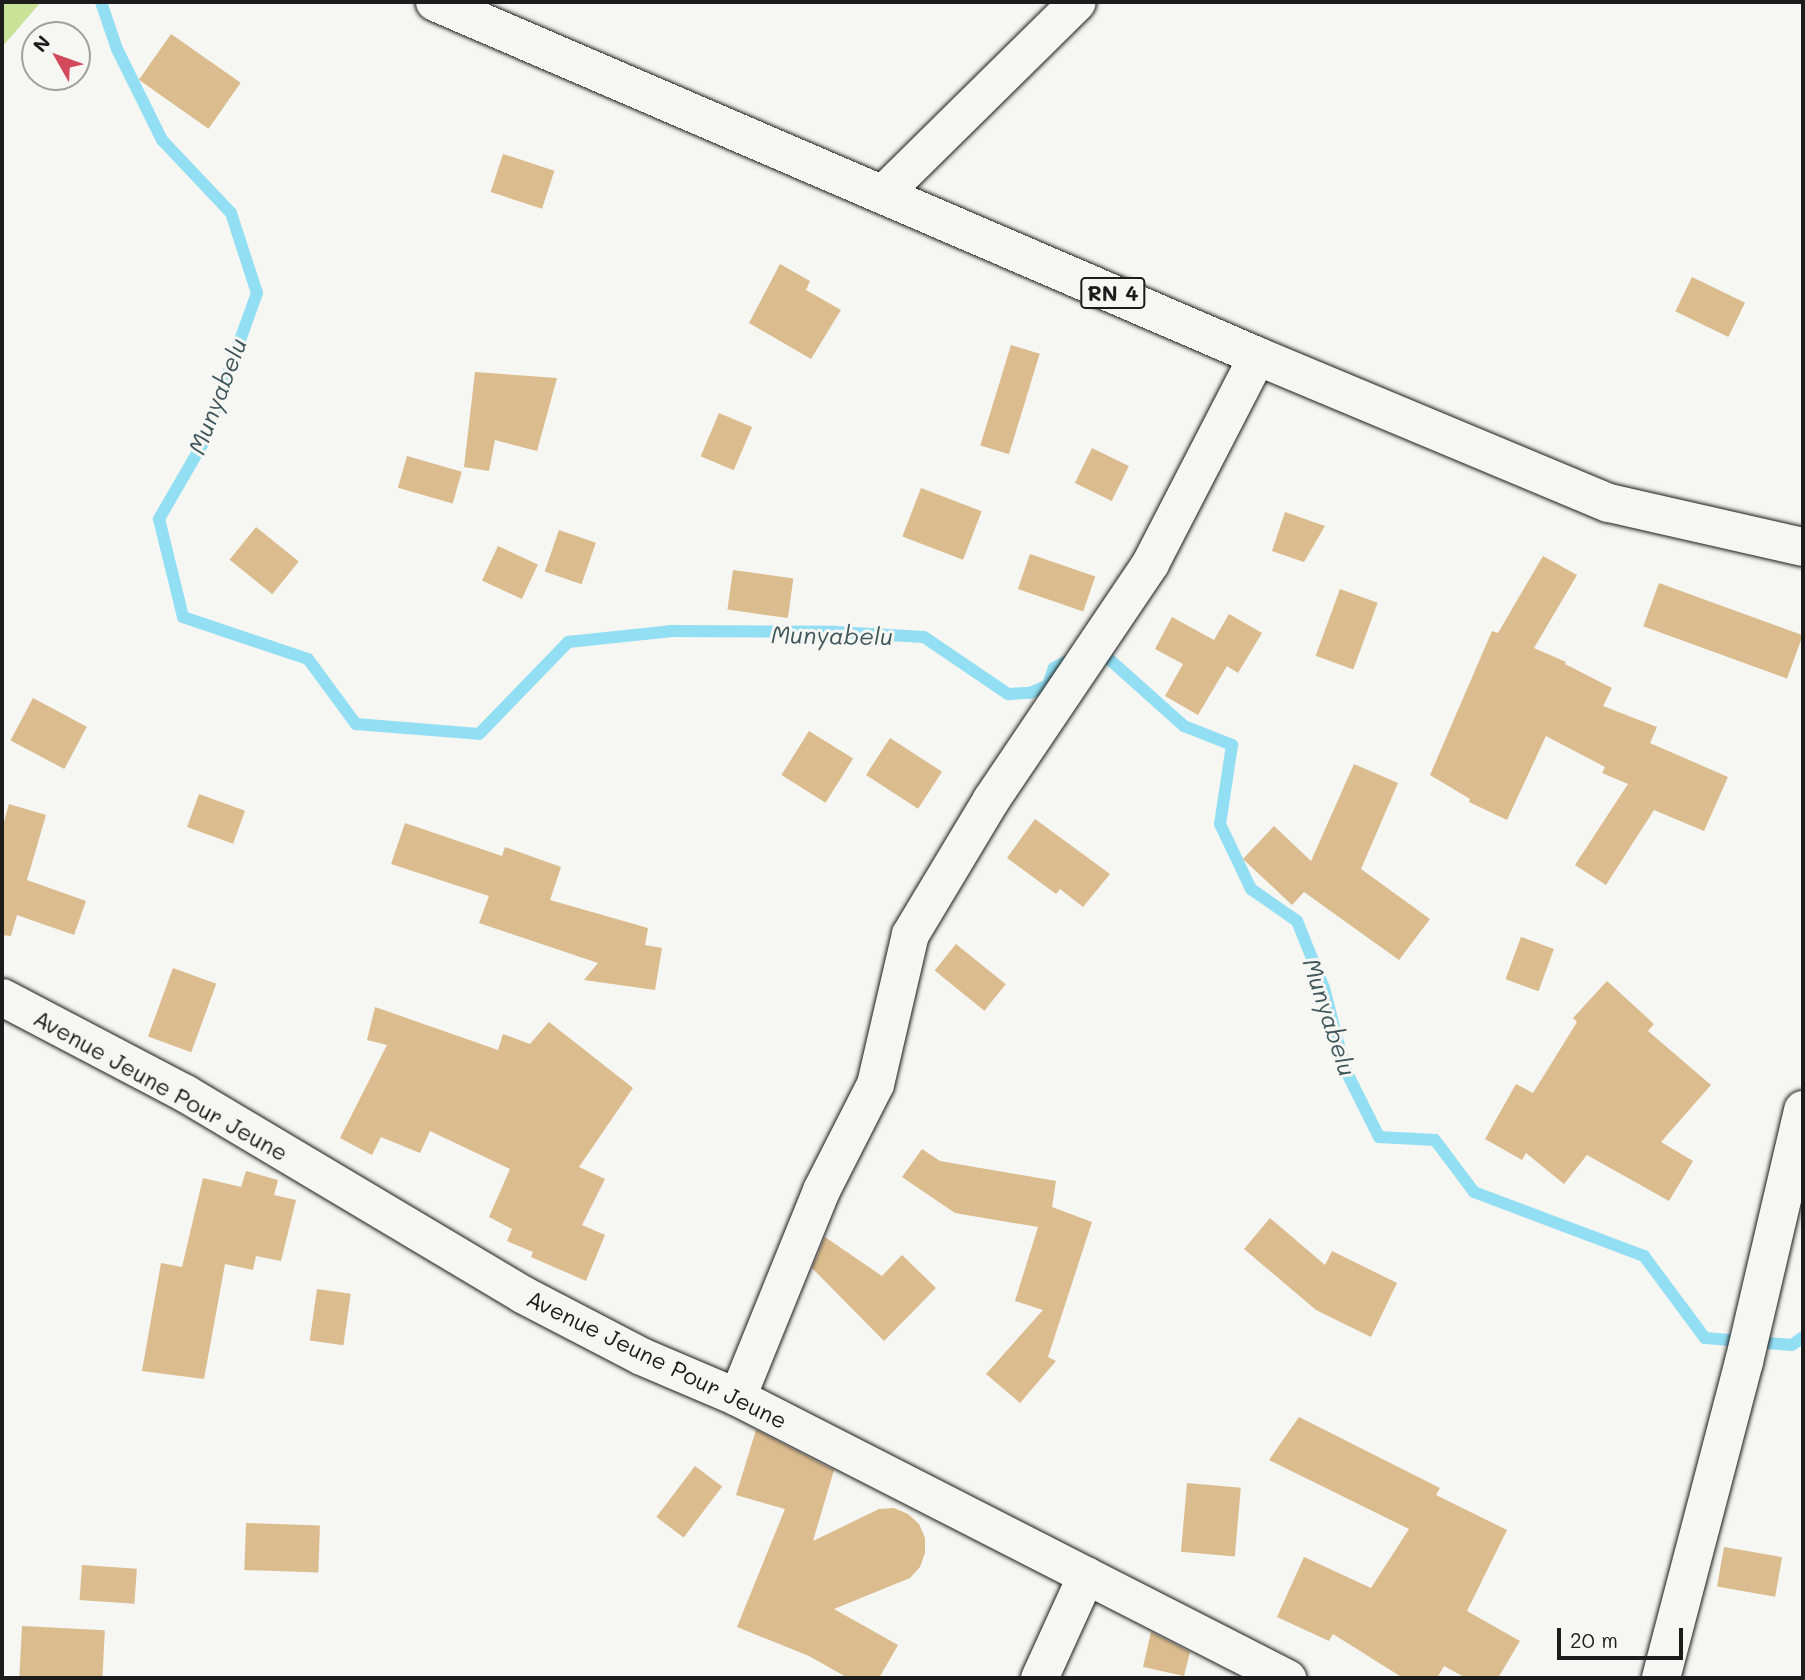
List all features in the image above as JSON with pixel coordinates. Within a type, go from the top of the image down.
[{"type":"main road","name":"RN 4","points":[[435,2],[1257,356],[1609,503],[1803,547]]},
{"type":"main road","points":[[1661,1678],[1744,1362],[1803,1110]]},
{"type":"street","points":[[883,193],[1077,2]]},
{"type":"street","points":[[737,1397],[821,1190],[875,1084],[910,934],[991,799],[1150,563],[1257,356]]},
{"type":"street","name":"Avenue Jeune Pour Jeune","points":[[2,997],[186,1093],[522,1294],[641,1356],[737,1397],[1287,1678]]},
{"type":"street","points":[[1040,1678],[1086,1575]]},
{"type":"green space","points":[[2,2],[41,2],[25,21],[21,21],[21,25],[2,47]]},
{"type":"building","points":[[171,34],[241,83],[209,129],[139,80]]},
{"type":"building","points":[[503,154],[554,171],[542,209],[491,192]]},
{"type":"building","points":[[780,264],[810,281],[806,290],[841,310],[811,359],[749,323]]},
{"type":"building","points":[[1692,277],[1745,303],[1728,337],[1675,311]]},
{"type":"building","points":[[1011,345],[1040,354],[1009,454],[980,445]]},
{"type":"building","points":[[475,372],[557,378],[537,451],[495,440],[489,471],[464,467]]},
{"type":"building","points":[[719,413],[752,427],[734,470],[701,456]]},
{"type":"building","points":[[1092,448],[1129,466],[1112,501],[1075,483]]},
{"type":"building","points":[[407,456],[462,472],[453,503],[398,488]]},
{"type":"building","points":[[921,488],[982,511],[963,560],[902,537]]},
{"type":"building","points":[[1285,512],[1325,526],[1304,562],[1272,551]]},
{"type":"building","points":[[256,527],[299,562],[272,594],[230,560]]},
{"type":"building","points":[[559,530],[596,543],[582,584],[545,572]]},
{"type":"building","points":[[498,546],[538,565],[522,599],[482,580]]},
{"type":"building","points":[[1030,554],[1095,576],[1083,611],[1018,589]]},
{"type":"building","points":[[1543,556],[1577,575],[1534,648],[1566,662],[1565,664],[1612,688],[1603,706],[1657,727],[1650,743],[1728,777],[1704,831],[1654,810],[1606,885],[1575,865],[1628,784],[1602,773],[1605,767],[1546,736],[1507,820],[1469,802],[1470,799],[1430,775],[1492,631],[1498,633]]},
{"type":"building","points":[[733,570],[793,578],[788,618],[727,610]]},
{"type":"building","points":[[1659,583],[1803,635],[1787,679],[1643,626]]},
{"type":"building","points":[[1340,589],[1378,603],[1353,669],[1316,656]]},
{"type":"building","points":[[1229,614],[1262,633],[1238,673],[1227,666],[1198,715],[1165,696],[1183,664],[1155,649],[1172,617],[1214,640]]},
{"type":"building","points":[[33,698],[87,727],[64,769],[10,740]]},
{"type":"building","points":[[809,731],[853,759],[826,803],[781,775]]},
{"type":"building","points":[[890,738],[942,772],[918,809],[866,775]]},
{"type":"building","points":[[1354,764],[1398,783],[1361,869],[1430,919],[1399,960],[1304,892],[1292,905],[1243,859],[1274,826],[1311,861]]},
{"type":"building","points":[[199,794],[245,811],[233,844],[187,827]]},
{"type":"building","points":[[9,804],[46,815],[27,880],[86,901],[74,935],[17,915],[11,936],[2,935],[2,829]]},
{"type":"building","points":[[1035,819],[1110,874],[1083,907],[1060,889],[1056,894],[1007,858]]},
{"type":"building","points":[[405,823],[502,856],[505,847],[561,867],[550,900],[648,928],[645,945],[662,948],[655,990],[584,980],[598,963],[479,923],[489,896],[391,864]]},
{"type":"building","points":[[1521,937],[1554,949],[1538,991],[1506,979]]},
{"type":"building","points":[[956,944],[1006,984],[984,1011],[935,970]]},
{"type":"building","points":[[173,968],[216,984],[191,1052],[148,1037]]},
{"type":"building","points":[[1607,981],[1654,1024],[1648,1031],[1711,1085],[1661,1142],[1693,1161],[1669,1201],[1587,1155],[1564,1184],[1526,1153],[1522,1160],[1485,1139],[1516,1084],[1533,1093],[1577,1022],[1573,1018]]},
{"type":"building","points":[[375,1007],[498,1050],[503,1034],[530,1044],[549,1022],[633,1088],[579,1167],[605,1179],[582,1225],[605,1235],[586,1281],[531,1257],[533,1252],[507,1241],[512,1229],[489,1217],[510,1169],[430,1131],[420,1153],[381,1137],[372,1155],[340,1138],[387,1045],[367,1040]]},
{"type":"building","points":[[922,1149],[940,1161],[1056,1181],[1052,1207],[1092,1222],[1048,1357],[1056,1361],[1020,1403],[986,1374],[1043,1310],[1015,1301],[1038,1227],[955,1213],[902,1177]]},
{"type":"building","points":[[246,1171],[278,1180],[274,1195],[296,1200],[281,1261],[256,1256],[253,1270],[225,1264],[204,1379],[142,1371],[161,1263],[182,1267],[203,1178],[241,1187]]},
{"type":"building","points":[[1270,1218],[1325,1265],[1332,1251],[1397,1283],[1371,1337],[1316,1310],[1244,1249]]},
{"type":"building","points":[[825,1237],[882,1276],[902,1255],[936,1288],[884,1341],[812,1268]]},
{"type":"building","points":[[317,1289],[351,1294],[343,1345],[310,1340]]},
{"type":"building","points":[[1299,1417],[1440,1488],[1436,1495],[1507,1530],[1467,1611],[1520,1641],[1498,1678],[1466,1678],[1444,1666],[1437,1678],[1403,1678],[1333,1634],[1329,1641],[1277,1617],[1304,1557],[1371,1588],[1409,1529],[1269,1460]]},
{"type":"building","points":[[756,1430],[834,1470],[813,1541],[879,1509],[894,1508],[908,1514],[919,1524],[925,1538],[925,1553],[920,1567],[910,1578],[834,1609],[898,1645],[879,1678],[848,1678],[809,1656],[737,1627],[785,1509],[736,1495]]},
{"type":"building","points":[[695,1466],[722,1486],[684,1538],[656,1517]]},
{"type":"building","points":[[1187,1483],[1241,1488],[1235,1556],[1181,1552]]},
{"type":"building","points":[[246,1523],[320,1526],[318,1573],[244,1570]]},
{"type":"building","points":[[1724,1547],[1782,1557],[1775,1597],[1717,1586]]},
{"type":"building","points":[[82,1565],[137,1569],[134,1604],[80,1600]]},
{"type":"building","points":[[22,1626],[105,1630],[102,1678],[19,1678]]},
{"type":"building","points":[[1151,1632],[1190,1652],[1184,1676],[1143,1667]]},
{"type":"waterway","name":"Munyabelu","points":[[101,2],[117,49],[162,140],[231,213],[257,293],[203,443],[159,519],[183,617],[308,659],[356,724],[479,734],[568,642],[672,631],[836,632],[924,637],[1008,694],[1030,693],[1048,685],[1054,668],[1071,659]]},
{"type":"waterway","name":"Munyabelu","points":[[1094,650],[1100,651],[1184,726],[1232,745],[1220,824],[1251,889],[1297,921],[1324,988],[1345,1069],[1379,1137],[1435,1140],[1474,1192],[1644,1256],[1705,1338],[1792,1345],[1803,1337]]}]
